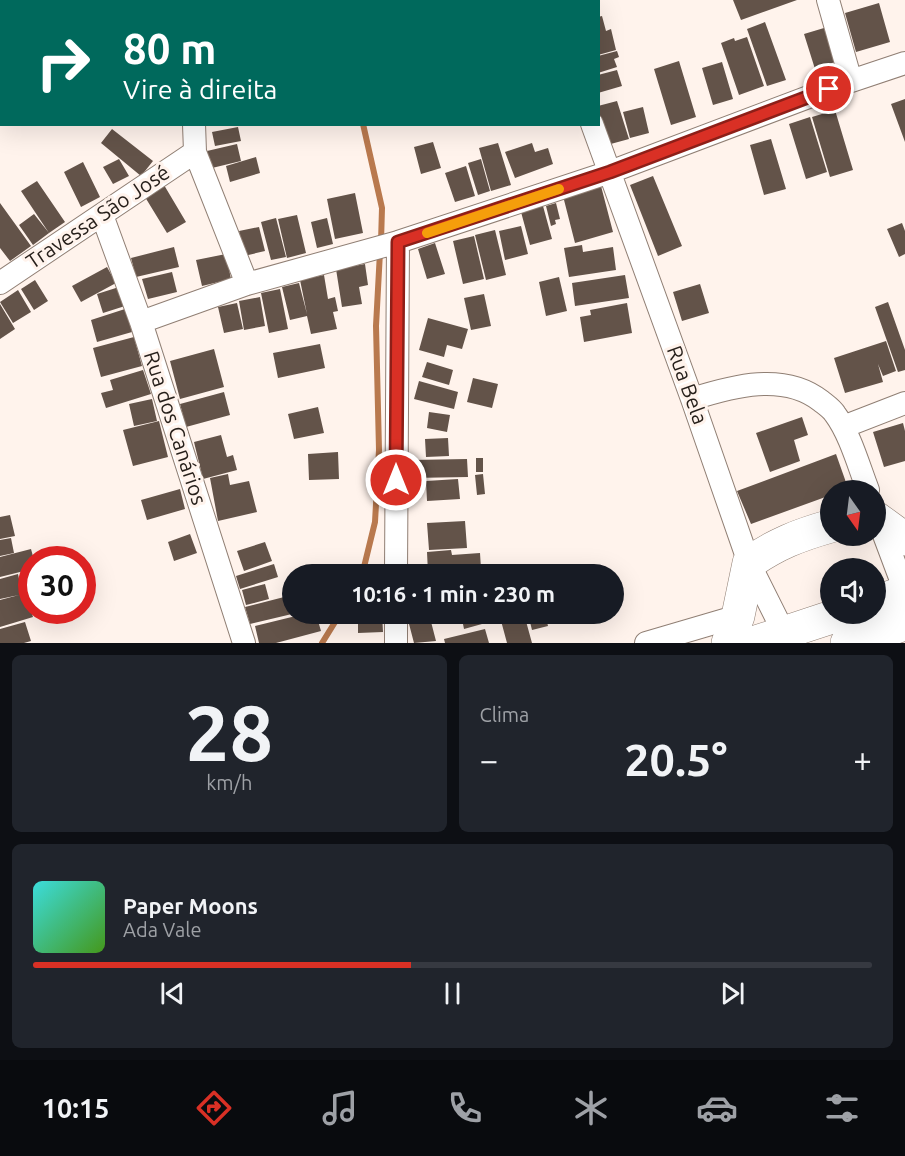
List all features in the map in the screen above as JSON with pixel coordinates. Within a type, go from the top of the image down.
[{"type":"main road","points":[[886,521],[905,539]]},
{"type":"main road","points":[[820,529],[797,536],[749,563],[740,634],[787,638],[820,623]]},
{"type":"main road","points":[[886,598],[905,591]]},
{"type":"main road","points":[[847,643],[905,624]]},
{"type":"street","points":[[828,0],[851,81]]},
{"type":"street","points":[[141,322],[247,284],[396,243],[610,172],[851,81],[905,63]]},
{"type":"street","points":[[194,126],[195,152],[247,284]]},
{"type":"street","name":"Rua Bela","points":[[593,126],[749,563],[787,638]]},
{"type":"street","name":"Travessa São José","points":[[0,283],[195,152]]},
{"type":"street","name":"Rua dos Canários","points":[[102,215],[141,322],[244,643]]},
{"type":"street","points":[[396,243],[396,564]]},
{"type":"street","points":[[692,399],[757,383],[793,387],[815,397],[834,412],[843,427],[863,480]]},
{"type":"street","points":[[843,427],[905,403]]},
{"type":"street","points":[[886,541],[905,591]]},
{"type":"street","points":[[396,624],[396,643]]},
{"type":"street","points":[[646,643],[740,634]]},
{"type":"building","points":[[733,0],[797,0],[741,20]]},
{"type":"building","points":[[879,3],[890,42],[856,52],[845,13]]},
{"type":"building","points":[[600,16],[602,16],[606,31],[611,29],[616,50],[600,54]]},
{"type":"building","points":[[765,22],[786,80],[767,86],[747,29]]},
{"type":"building","points":[[824,28],[835,62],[815,69],[804,34]]},
{"type":"building","points":[[747,37],[764,86],[739,95],[721,43],[734,38],[735,41]]},
{"type":"building","points":[[617,51],[619,57],[614,59],[617,67],[600,72],[600,55]]},
{"type":"building","points":[[679,61],[696,117],[671,125],[654,69]]},
{"type":"building","points":[[722,62],[733,99],[713,105],[702,68]]},
{"type":"building","points":[[617,70],[622,86],[600,92],[600,74]]},
{"type":"building","points":[[905,99],[905,142],[891,104]]},
{"type":"building","points":[[617,101],[629,139],[607,145],[600,123],[600,105]]},
{"type":"building","points":[[643,107],[649,133],[630,138],[623,112]]},
{"type":"building","points":[[835,110],[853,170],[830,177],[812,117]]},
{"type":"building","points":[[810,117],[827,172],[806,179],[789,124]]},
{"type":"building","points":[[238,127],[241,141],[215,146],[212,132]]},
{"type":"building","points":[[112,129],[153,161],[141,176],[101,143]]},
{"type":"building","points":[[771,139],[786,189],[764,195],[750,145]]},
{"type":"building","points":[[433,142],[441,168],[421,174],[414,147]]},
{"type":"building","points":[[498,143],[511,185],[491,191],[479,148]]},
{"type":"building","points":[[532,143],[535,152],[548,148],[553,164],[515,178],[505,152]]},
{"type":"building","points":[[237,144],[241,161],[212,168],[207,151]]},
{"type":"building","points":[[256,157],[260,173],[230,182],[226,166]]},
{"type":"building","points":[[119,159],[129,176],[113,184],[103,167]]},
{"type":"building","points":[[481,159],[490,191],[478,195],[468,163]]},
{"type":"building","points":[[83,162],[100,197],[81,207],[64,172]]},
{"type":"building","points":[[466,166],[475,196],[455,202],[445,173]]},
{"type":"building","points":[[653,176],[682,246],[658,256],[630,185]]},
{"type":"building","points":[[37,181],[65,222],[49,233],[21,191]]},
{"type":"building","points":[[164,185],[186,222],[167,233],[145,197]]},
{"type":"building","points":[[601,186],[613,232],[575,243],[563,196]]},
{"type":"building","points":[[355,193],[363,233],[335,239],[327,199]]},
{"type":"building","points":[[0,203],[31,246],[10,261],[0,248]]},
{"type":"building","points":[[556,203],[560,219],[555,220],[556,224],[551,226],[546,206]]},
{"type":"building","points":[[543,206],[552,239],[530,245],[521,212]]},
{"type":"building","points":[[34,214],[49,233],[33,245],[19,225]]},
{"type":"building","points":[[297,215],[306,253],[287,258],[278,219]]},
{"type":"building","points":[[276,218],[286,257],[271,260],[261,222]]},
{"type":"building","points":[[327,218],[333,244],[317,248],[311,222]]},
{"type":"building","points":[[902,223],[905,231],[905,254],[899,257],[887,229]]},
{"type":"building","points":[[521,226],[528,254],[505,260],[499,231]]},
{"type":"building","points":[[259,227],[265,251],[244,256],[239,231]]},
{"type":"building","points":[[495,230],[506,275],[486,280],[475,235]]},
{"type":"building","points":[[474,236],[484,279],[463,284],[453,241]]},
{"type":"building","points":[[435,243],[445,274],[427,279],[418,249]]},
{"type":"building","points":[[582,245],[583,252],[613,247],[616,270],[569,277],[564,248]]},
{"type":"building","points":[[174,247],[179,267],[136,277],[131,258]]},
{"type":"building","points":[[226,254],[231,279],[202,286],[196,260]]},
{"type":"building","points":[[365,264],[368,285],[359,287],[362,304],[342,307],[336,269]]},
{"type":"building","points":[[107,267],[116,283],[81,302],[72,286]]},
{"type":"building","points":[[172,272],[177,292],[148,299],[142,279]]},
{"type":"building","points":[[324,275],[328,299],[335,297],[338,311],[333,312],[337,329],[311,334],[307,316],[290,320],[282,287],[299,283],[307,314],[300,280]]},
{"type":"building","points":[[625,275],[629,298],[575,306],[572,283]]},
{"type":"building","points":[[559,277],[567,311],[546,316],[539,282]]},
{"type":"building","points":[[35,280],[48,301],[34,310],[21,289]]},
{"type":"building","points":[[700,284],[709,313],[682,321],[673,292]]},
{"type":"building","points":[[119,287],[125,306],[103,313],[97,294]]},
{"type":"building","points":[[280,289],[288,329],[269,333],[261,293]]},
{"type":"building","points":[[18,290],[31,312],[13,323],[0,302]]},
{"type":"building","points":[[484,294],[491,326],[471,330],[464,298]]},
{"type":"building","points":[[260,297],[265,326],[244,330],[239,301]]},
{"type":"building","points":[[888,302],[905,350],[905,370],[898,372],[875,307]]},
{"type":"building","points":[[237,303],[243,329],[224,333],[218,307]]},
{"type":"building","points":[[627,303],[632,333],[584,342],[580,317],[591,315],[590,310]]},
{"type":"building","points":[[0,304],[15,329],[0,339]]},
{"type":"building","points":[[125,309],[132,332],[97,342],[91,320]]},
{"type":"building","points":[[428,318],[468,329],[462,349],[447,345],[444,357],[419,350]]},
{"type":"building","points":[[134,337],[142,366],[101,377],[93,348]]},
{"type":"building","points":[[886,341],[896,371],[883,376],[878,364],[883,382],[845,393],[834,358]]},
{"type":"building","points":[[320,344],[325,368],[278,378],[273,353]]},
{"type":"building","points":[[214,349],[224,387],[180,399],[170,361]]},
{"type":"building","points":[[427,362],[453,370],[449,385],[422,377]]},
{"type":"building","points":[[143,370],[151,394],[106,408],[101,393],[113,390],[110,380]]},
{"type":"building","points":[[473,378],[498,384],[492,408],[467,402]]},
{"type":"building","points":[[419,381],[458,392],[454,409],[414,399]]},
{"type":"building","points":[[224,392],[230,415],[186,427],[180,404]]},
{"type":"building","points":[[152,399],[157,421],[134,426],[129,404]]},
{"type":"building","points":[[318,407],[324,433],[294,439],[288,414]]},
{"type":"building","points":[[429,412],[450,415],[447,432],[427,428]]},
{"type":"building","points":[[802,417],[808,435],[794,440],[800,461],[770,472],[756,433]]},
{"type":"building","points":[[159,421],[168,457],[133,466],[123,430]]},
{"type":"building","points":[[903,423],[905,461],[884,467],[873,432]]},
{"type":"building","points":[[221,435],[227,457],[233,455],[237,470],[203,479],[194,442]]},
{"type":"building","points":[[448,438],[449,456],[426,457],[425,439]]},
{"type":"building","points":[[338,452],[339,479],[309,480],[308,454]]},
{"type":"building","points":[[836,454],[845,480],[820,480],[820,499],[751,524],[737,491]]},
{"type":"building","points":[[476,458],[483,458],[483,472],[476,472]]},
{"type":"building","points":[[467,459],[468,477],[411,478],[411,460]]},
{"type":"building","points":[[228,474],[230,485],[249,481],[257,512],[218,521],[210,478]]},
{"type":"building","points":[[483,474],[485,494],[477,495],[475,475]]},
{"type":"building","points":[[458,479],[460,499],[427,501],[426,481]]},
{"type":"building","points":[[180,489],[185,509],[147,520],[141,500]]},
{"type":"building","points":[[10,515],[15,536],[0,539],[0,517]]},
{"type":"building","points":[[465,521],[467,548],[429,550],[427,523]]},
{"type":"building","points":[[190,534],[197,553],[174,561],[168,542]]},
{"type":"building","points":[[11,538],[14,553],[0,556],[0,540]]},
{"type":"building","points":[[265,542],[272,561],[244,571],[237,551]]},
{"type":"building","points":[[451,550],[452,555],[480,553],[481,564],[428,564],[427,552]]},
{"type":"building","points":[[18,552],[18,572],[0,577],[0,557]]},
{"type":"building","points":[[274,564],[278,577],[240,589],[236,576]]},
{"type":"building","points":[[18,574],[18,595],[0,599],[0,579]]},
{"type":"building","points":[[265,584],[269,599],[246,605],[242,590]]},
{"type":"building","points":[[18,595],[18,622],[0,627],[0,600]]},
{"type":"building","points":[[282,598],[282,616],[250,624],[245,607]]},
{"type":"building","points":[[282,619],[282,624],[319,624],[321,631],[276,643],[259,643],[255,626]]},
{"type":"building","points":[[26,624],[31,641],[0,643],[0,629]]},
{"type":"building","points":[[358,624],[383,624],[383,632],[358,633]]},
{"type":"building","points":[[409,624],[432,624],[436,641],[414,643]]},
{"type":"building","points":[[463,624],[482,624],[464,629]]},
{"type":"building","points":[[502,624],[527,624],[532,643],[507,643]]},
{"type":"building","points":[[530,624],[548,624],[548,626],[532,630]]},
{"type":"building","points":[[485,629],[489,643],[445,643],[444,639]]},
{"type":"waterway","points":[[363,126],[382,208],[381,242]]},
{"type":"waterway","points":[[365,564],[375,522],[379,450],[376,326],[380,252]]},
{"type":"waterway","points":[[322,643],[334,624]]},
{"type":"slow traffic","points":[[427,233],[559,189]]},
{"type":"route","points":[[396,480],[398,242],[610,172],[829,89]]}]
